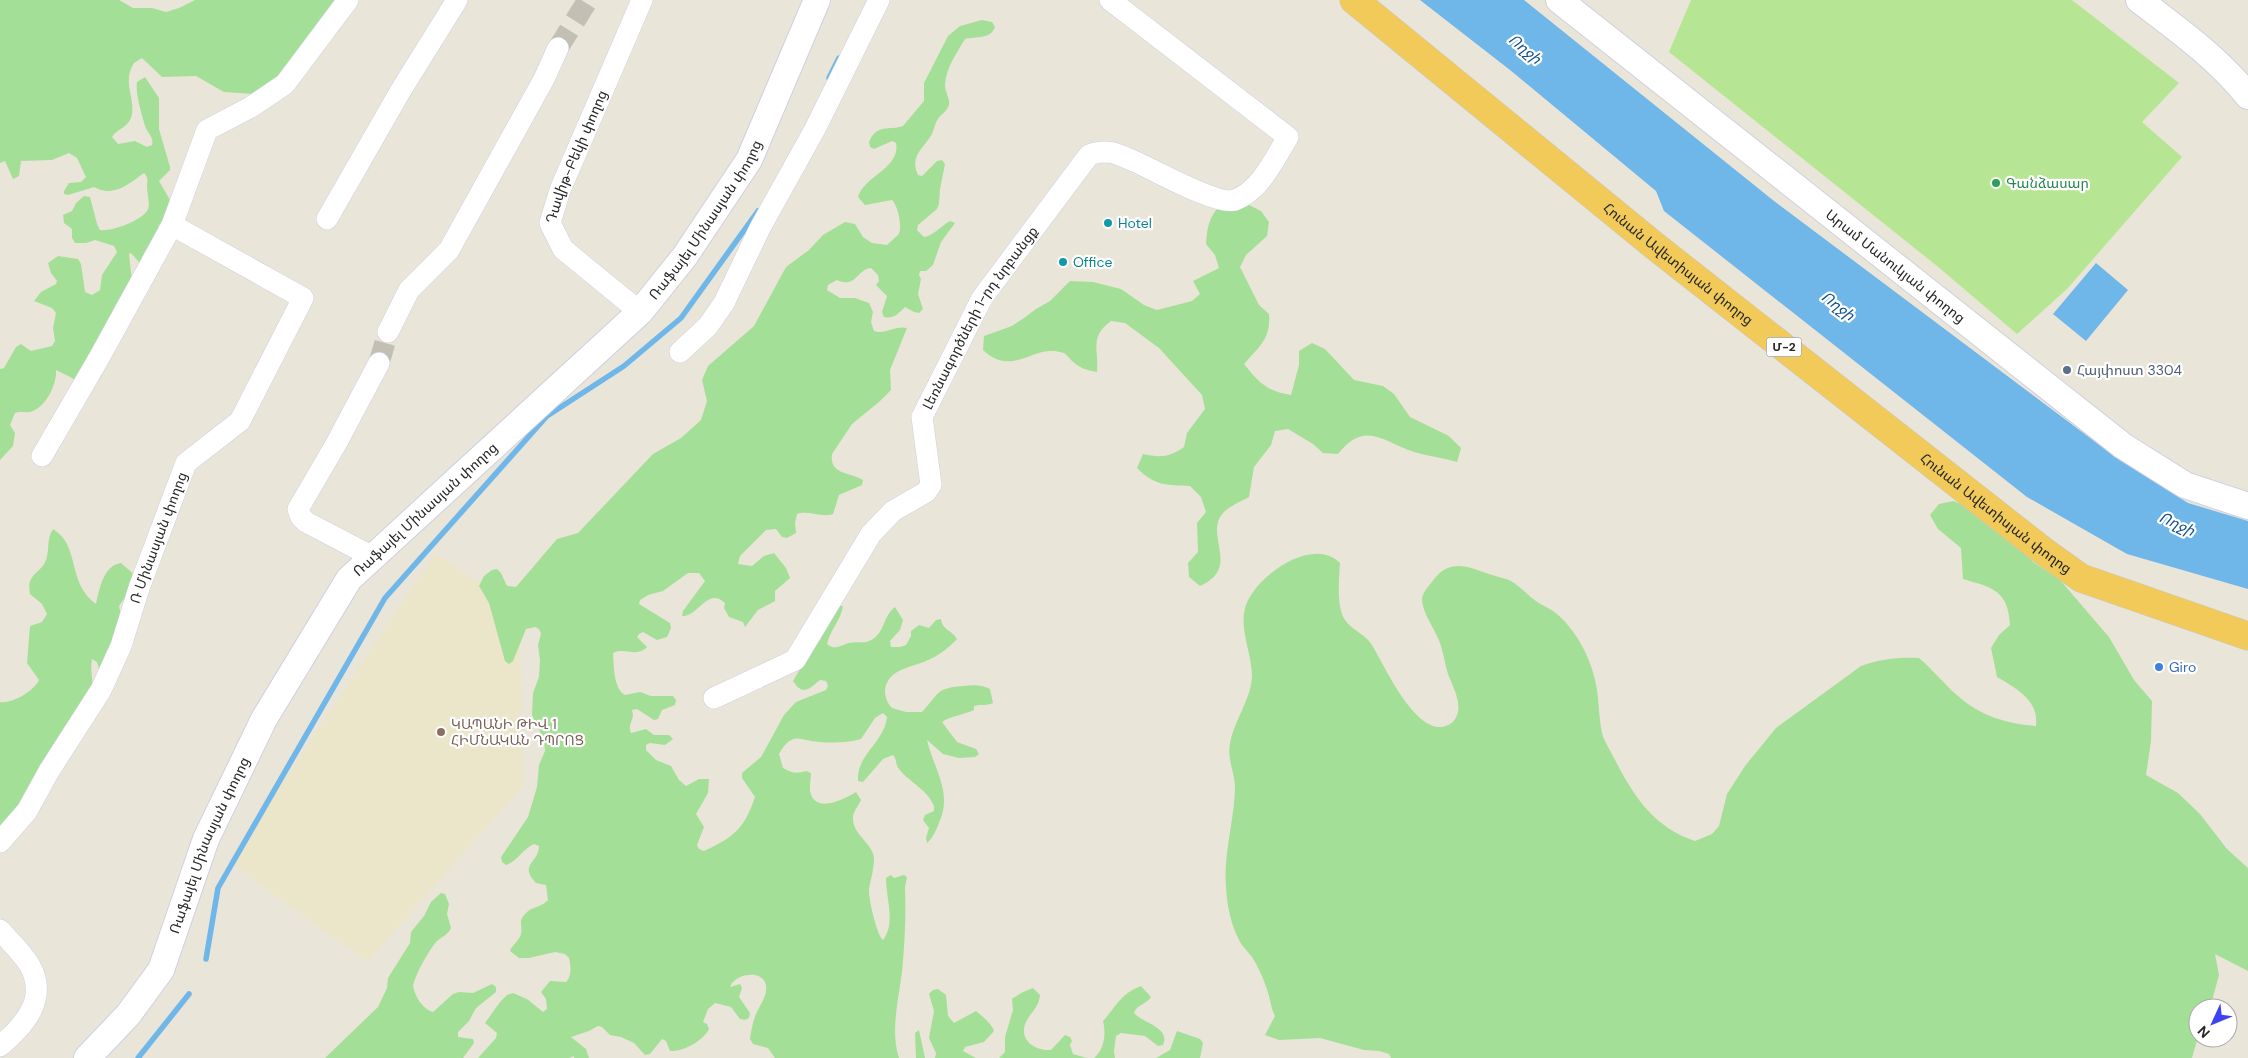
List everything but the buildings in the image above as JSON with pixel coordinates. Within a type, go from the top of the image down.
[{"type":"highway","name":"Հունան Ավետիսյան փողոց","points":[[1354,0],[1656,247],[2042,550],[2081,578],[2248,636]]},
{"type":"street","points":[[42,456],[99,358],[172,225],[207,130],[251,107],[285,84],[348,0]]},
{"type":"street","points":[[327,219],[400,90],[457,0]]},
{"type":"street","name":"Դավիթ-Բեկի փողոց","points":[[640,312],[563,249],[550,223],[560,190],[642,0]]},
{"type":"street","name":"Ռաֆայել Մինասյան փողոց","points":[[87,1058],[128,1015],[161,970],[206,839],[264,718],[349,579],[640,312],[685,256],[749,160],[817,0]]},
{"type":"street","points":[[680,352],[708,326],[724,303],[760,228],[815,128],[879,0]]},
{"type":"street","name":"Լեռնագործների 1-րդ նրբանցք","points":[[714,698],[794,660],[871,534],[893,511],[926,492],[931,485],[922,416],[982,298],[1089,155],[1102,150],[1120,154],[1215,199],[1233,201],[1252,189],[1267,172],[1288,137],[1110,0]]},
{"type":"street","name":"Արամ Մանուկյան փողոց","points":[[1559,0],[2123,446],[2185,484],[2248,506]]},
{"type":"street","points":[[2139,0],[2190,39],[2240,85],[2248,96]]},
{"type":"street","points":[[388,332],[409,290],[449,250],[544,79],[558,48]]},
{"type":"street","name":"Ռ Մինասյան փողոց","points":[[0,842],[27,812],[49,772],[100,690],[121,646],[138,588],[186,463],[240,421],[302,298],[172,225]]},
{"type":"street","points":[[373,557],[306,522],[301,517],[298,509],[336,444],[379,363]]},
{"type":"street","points":[[0,930],[30,965],[35,979],[37,996],[28,1017],[0,1046]]},
{"type":"shaded area","points":[[435,553],[519,609],[524,785],[367,962],[230,862]]},
{"type":"green space","points":[[0,0],[119,0],[133,8],[152,8],[166,12],[195,0],[350,0],[340,29],[331,40],[298,70],[254,94],[224,92],[196,76],[162,77],[142,58],[134,63],[129,77],[132,104],[131,118],[112,137],[118,144],[135,141],[147,147],[152,145],[152,140],[145,126],[137,92],[137,82],[145,77],[159,98],[159,129],[170,170],[159,181],[170,200],[169,216],[158,226],[162,232],[143,267],[131,253],[129,254],[132,281],[101,377],[96,381],[78,381],[56,370],[55,382],[46,401],[36,410],[15,413],[10,425],[15,433],[13,446],[0,460],[0,369],[4,368],[16,347],[21,344],[31,351],[52,346],[55,341],[53,328],[56,313],[52,308],[34,301],[41,292],[56,284],[57,281],[51,273],[48,263],[58,256],[78,259],[81,264],[85,292],[92,295],[100,290],[102,275],[117,252],[114,246],[95,240],[86,243],[75,243],[72,238],[72,229],[64,223],[63,215],[72,211],[76,203],[84,196],[90,197],[97,224],[100,230],[105,230],[125,225],[143,215],[148,209],[149,203],[147,178],[144,173],[127,185],[114,190],[101,190],[94,187],[68,195],[64,194],[64,191],[69,183],[81,182],[86,177],[77,158],[69,153],[52,160],[21,161],[19,176],[13,179],[5,161],[0,163]]},
{"type":"green space","name":"Գանձասար","points":[[1691,0],[2072,0],[2179,83],[2142,122],[2182,157],[2067,289],[2017,334],[1937,266],[1669,52]]},
{"type":"green space","points":[[982,20],[992,22],[995,27],[986,36],[965,39],[958,50],[949,67],[945,85],[949,105],[940,116],[932,134],[916,157],[915,163],[918,175],[922,176],[937,161],[942,160],[945,164],[937,209],[918,225],[917,230],[924,237],[934,233],[950,221],[955,223],[941,242],[933,265],[926,271],[920,271],[921,279],[918,294],[923,309],[919,313],[905,307],[893,316],[884,317],[882,312],[887,296],[876,285],[879,281],[878,275],[871,268],[866,269],[848,282],[837,280],[828,285],[827,290],[840,298],[855,298],[869,303],[873,312],[871,322],[874,331],[882,332],[903,327],[907,328],[890,370],[891,390],[852,424],[832,454],[834,466],[842,472],[863,480],[862,485],[839,495],[833,514],[797,514],[795,523],[796,533],[787,538],[782,537],[776,529],[766,530],[740,556],[738,564],[752,566],[764,556],[774,553],[786,568],[790,578],[775,591],[775,601],[758,610],[745,627],[743,622],[729,617],[724,608],[725,603],[719,599],[713,598],[708,600],[693,612],[682,616],[683,611],[705,581],[699,573],[688,573],[663,591],[648,595],[640,600],[639,604],[670,623],[671,628],[667,637],[657,640],[643,632],[637,637],[647,647],[643,650],[639,652],[617,651],[613,653],[616,682],[621,692],[625,695],[640,692],[651,696],[673,696],[676,700],[675,705],[662,710],[658,719],[654,720],[637,709],[632,710],[630,730],[631,733],[646,729],[654,735],[669,735],[673,739],[665,745],[650,743],[646,745],[646,750],[656,760],[671,766],[679,780],[686,786],[699,779],[709,779],[708,793],[696,814],[704,827],[697,845],[699,849],[704,851],[737,831],[747,817],[755,797],[742,778],[742,773],[761,757],[784,715],[796,702],[826,690],[828,686],[826,681],[820,680],[810,688],[803,690],[793,681],[837,606],[843,606],[827,644],[833,647],[852,642],[867,642],[874,638],[878,635],[895,607],[903,620],[900,630],[890,641],[891,647],[906,645],[911,636],[911,631],[919,625],[929,628],[936,620],[941,619],[943,626],[955,636],[957,639],[940,654],[896,673],[887,683],[885,690],[885,695],[892,708],[906,712],[922,712],[938,693],[947,688],[973,685],[990,689],[993,703],[974,706],[974,710],[942,722],[957,742],[976,749],[979,754],[975,757],[959,758],[943,754],[927,740],[941,781],[944,801],[939,823],[933,836],[927,843],[926,838],[929,828],[923,820],[925,815],[934,811],[934,806],[927,795],[903,774],[893,755],[883,759],[863,782],[858,781],[861,764],[885,726],[887,717],[883,713],[875,718],[861,739],[835,743],[793,739],[788,742],[779,754],[783,768],[794,772],[806,771],[811,773],[810,791],[816,801],[827,804],[856,792],[861,800],[853,815],[854,823],[859,834],[873,853],[874,862],[869,893],[871,908],[883,940],[887,933],[890,918],[886,878],[891,875],[894,878],[904,875],[907,877],[905,887],[903,961],[895,1022],[896,1046],[899,1058],[775,1058],[768,1048],[753,1044],[750,1039],[754,1019],[764,997],[766,986],[760,977],[749,975],[737,979],[730,987],[740,984],[742,988],[739,997],[750,1013],[749,1018],[745,1020],[740,1019],[731,1007],[715,1003],[708,1009],[703,1022],[707,1024],[709,1029],[702,1038],[681,1050],[670,1051],[666,1041],[662,1039],[650,1054],[645,1055],[634,1043],[621,1037],[610,1035],[602,1027],[598,1026],[571,1037],[586,1049],[589,1058],[574,1058],[574,1056],[569,1058],[478,1058],[496,1038],[497,1033],[485,1023],[507,995],[513,993],[527,999],[543,1012],[547,1009],[546,999],[541,992],[550,981],[566,982],[571,968],[569,958],[565,954],[555,952],[529,958],[519,958],[510,951],[521,934],[521,920],[524,915],[548,900],[546,885],[536,883],[529,872],[529,867],[538,852],[539,846],[534,844],[530,846],[513,862],[506,865],[502,862],[501,857],[528,817],[537,787],[539,765],[545,751],[544,740],[532,715],[533,693],[539,677],[540,660],[538,645],[541,634],[539,629],[535,627],[526,629],[513,661],[509,664],[505,661],[489,603],[479,586],[484,576],[497,569],[507,586],[516,587],[557,539],[578,533],[653,454],[681,438],[701,420],[707,401],[702,380],[708,366],[754,326],[786,267],[809,250],[823,235],[845,222],[855,224],[863,237],[872,243],[887,245],[899,234],[899,216],[892,200],[865,205],[858,197],[867,183],[888,166],[896,152],[896,143],[892,141],[874,149],[870,147],[869,142],[872,136],[880,130],[903,126],[924,101],[924,83],[948,36],[960,26]]},
{"type":"green space","points":[[1249,205],[1261,211],[1269,222],[1267,236],[1246,255],[1240,267],[1259,305],[1269,314],[1269,323],[1263,342],[1244,364],[1249,371],[1264,385],[1291,395],[1299,365],[1299,351],[1312,343],[1325,349],[1354,380],[1383,386],[1394,394],[1410,417],[1449,436],[1461,448],[1457,462],[1414,452],[1374,436],[1365,436],[1357,438],[1348,444],[1338,454],[1323,453],[1313,444],[1288,429],[1275,431],[1271,445],[1254,467],[1249,497],[1225,511],[1219,520],[1217,529],[1219,569],[1212,578],[1200,586],[1189,577],[1188,563],[1198,552],[1197,523],[1206,512],[1201,497],[1190,486],[1155,481],[1137,468],[1143,454],[1165,456],[1184,447],[1187,433],[1205,409],[1202,395],[1159,348],[1125,323],[1111,321],[1100,332],[1097,338],[1097,372],[1081,367],[1064,353],[1053,351],[1043,352],[1014,361],[994,358],[983,350],[984,336],[1012,326],[1050,301],[1070,281],[1093,282],[1121,289],[1144,305],[1157,310],[1192,301],[1200,294],[1193,281],[1219,268],[1215,255],[1206,244],[1208,228],[1213,215],[1219,206]]},
{"type":"green space","points":[[1953,501],[1966,506],[2014,539],[2033,562],[2060,580],[2109,637],[2134,680],[2152,701],[2151,741],[2146,775],[2178,793],[2200,814],[2227,849],[2248,868],[2248,971],[2215,954],[2219,975],[2213,998],[2188,998],[2188,1048],[2195,1048],[2192,1058],[1391,1058],[1389,1054],[1379,1051],[1364,1050],[1320,1038],[1279,1040],[1265,1035],[1275,1016],[1261,974],[1252,957],[1240,942],[1234,929],[1227,901],[1226,862],[1235,785],[1229,749],[1232,735],[1249,693],[1252,676],[1244,631],[1244,613],[1252,594],[1261,582],[1273,572],[1301,556],[1315,554],[1329,556],[1340,563],[1339,596],[1340,608],[1344,619],[1372,645],[1410,708],[1431,725],[1442,727],[1455,719],[1458,702],[1439,641],[1424,608],[1422,599],[1424,593],[1441,572],[1454,566],[1469,567],[1514,583],[1561,618],[1569,626],[1582,646],[1595,679],[1603,736],[1621,772],[1637,797],[1667,827],[1695,841],[1712,834],[1719,826],[1727,794],[1745,766],[1776,728],[1861,666],[1890,659],[1919,658],[1953,691],[1976,709],[2005,721],[2036,726],[2034,709],[2030,702],[2019,691],[1997,677],[1991,648],[1999,635],[2010,625],[2006,604],[2002,597],[1991,588],[1963,579],[1961,548],[1938,529],[1930,515],[1939,504]]},
{"type":"green space","points":[[53,529],[62,536],[71,554],[81,585],[96,604],[103,579],[110,568],[121,563],[138,578],[119,606],[121,615],[128,616],[99,668],[97,662],[92,659],[92,688],[41,808],[38,813],[0,835],[0,702],[10,701],[22,696],[39,680],[27,663],[30,626],[42,622],[47,614],[42,604],[30,594],[29,587],[32,578],[46,560]]},
{"type":"green space","points":[[441,893],[445,894],[449,904],[447,914],[451,928],[429,951],[419,969],[413,986],[420,1002],[433,1012],[453,994],[459,992],[473,993],[492,984],[496,987],[496,992],[476,1008],[469,1021],[458,1032],[458,1037],[473,1039],[474,1043],[463,1058],[325,1058],[378,1007],[387,988],[388,978],[410,943],[411,932],[424,916],[431,902]]},
{"type":"green space","points":[[1141,986],[1151,997],[1137,1008],[1134,1013],[1163,1034],[1163,1045],[1158,1046],[1145,1036],[1121,1033],[1116,1036],[1115,1058],[1094,1058],[1104,1041],[1103,1021],[1123,997]]},
{"type":"green space","points":[[1033,988],[1040,995],[1037,1006],[1024,1026],[1025,1038],[1028,1042],[1038,1048],[1051,1050],[1065,1035],[1070,1037],[1072,1041],[1070,1045],[1073,1054],[1087,1058],[999,1058],[1005,1052],[1005,1037],[1013,1010],[1012,999]]},
{"type":"green space","points":[[938,989],[946,995],[948,1016],[954,1023],[976,1011],[993,1028],[994,1031],[984,1042],[965,1047],[963,1051],[976,1058],[935,1058],[936,1053],[929,1038],[934,1011],[929,994],[933,990]]},
{"type":"green space","points":[[919,1030],[925,1058],[916,1058],[915,1033]]},
{"type":"green space","points":[[1177,1031],[1200,1039],[1203,1043],[1200,1058],[1156,1058],[1170,1050]]},
{"type":"water","name":"Ողջի","points":[[1420,0],[1524,0],[1774,201],[2118,459],[2188,503],[2248,521],[2248,589],[2127,554],[2027,497],[1664,211],[1656,191],[1510,70]]},
{"type":"water","points":[[2096,263],[2128,290],[2086,341],[2053,314]]},
{"type":"waterway","points":[[829,78],[839,58]]},
{"type":"waterway","points":[[206,959],[218,888],[385,598],[547,416],[624,366],[681,318],[758,211]]},
{"type":"waterway","points":[[138,1058],[189,994]]},
{"type":"tunnel","points":[[558,48],[588,0]]},
{"type":"tunnel","points":[[379,363],[388,332]]},
{"type":"place","name":"Գանձասար","points":[[1996,183]]},
{"type":"place","name":"Hotel","points":[[1108,223]]},
{"type":"place","name":"Office","points":[[1063,262]]},
{"type":"place","name":"Հայփոստ 3304","points":[[2067,370]]},
{"type":"place","name":"Giro","points":[[2159,667]]},
{"type":"place","name":"ԿԱՊԱՆԻ ԹԻՎ 1 ՀԻՄՆԱԿԱՆ ԴՊՐՈՑ","points":[[441,732]]}]
